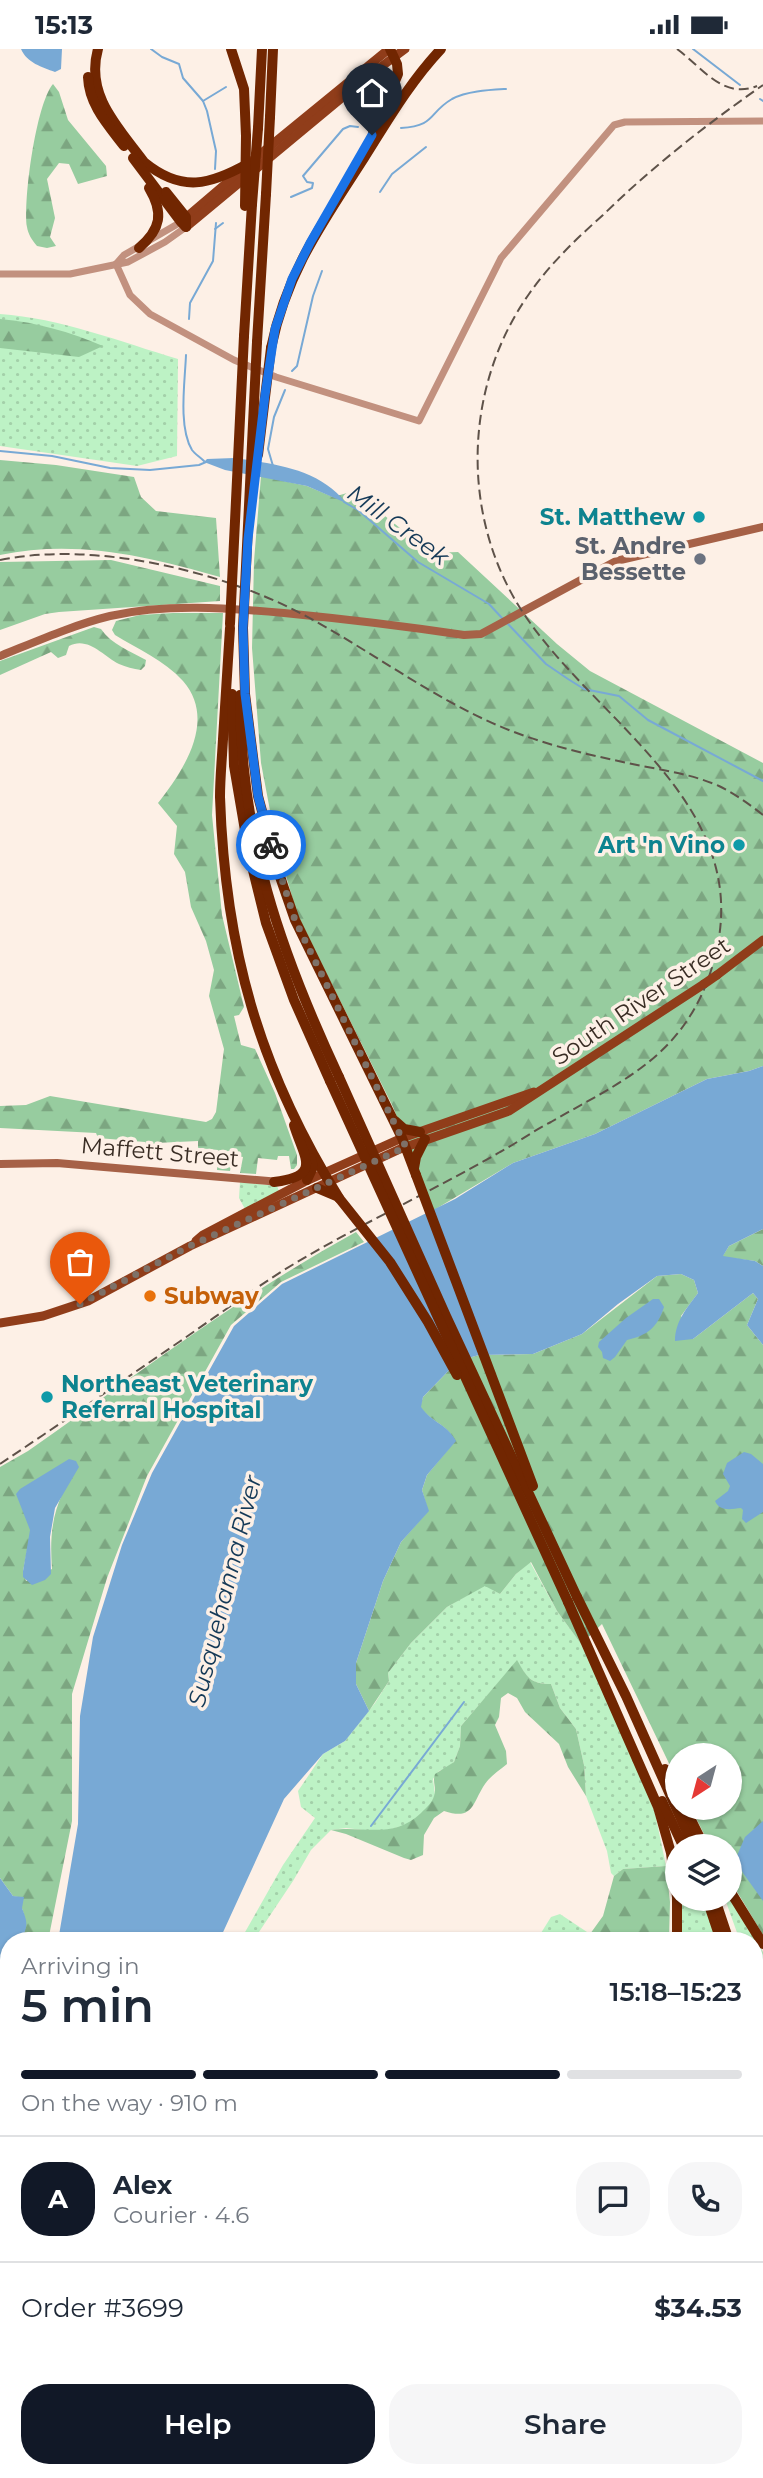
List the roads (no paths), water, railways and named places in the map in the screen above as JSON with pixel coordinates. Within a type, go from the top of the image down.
[{"type":"highway","points":[[92,49],[88,68],[90,93],[95,106],[184,222]]},
{"type":"highway","points":[[98,49],[94,76],[100,99],[184,222]]},
{"type":"highway","points":[[231,49],[244,89],[248,205],[245,324],[220,794],[223,859],[231,926],[243,983],[266,1054],[326,1178],[390,1262],[413,1298],[489,1433],[572,1599],[665,1770]]},
{"type":"highway","points":[[248,205],[258,128],[262,49]]},
{"type":"highway","points":[[273,49],[243,628],[240,741],[250,819],[263,879],[307,1009],[489,1433]]},
{"type":"highway","points":[[248,539],[271,348],[292,279],[317,229],[405,93],[441,49]]},
{"type":"highway","points":[[336,200],[394,89],[398,74],[391,51]]},
{"type":"highway","points":[[115,134],[120,148],[145,182],[158,209],[157,226],[139,248]]},
{"type":"highway","points":[[144,162],[168,177],[194,183],[219,179],[249,163]]},
{"type":"highway","points":[[230,626],[234,766],[249,854],[266,923],[294,1000],[335,1079],[446,1316],[678,1834]]},
{"type":"highway","points":[[243,628],[245,694],[258,796],[278,871],[295,920],[404,1142],[572,1599],[658,1807],[666,1834]]},
{"type":"highway","points":[[274,1182],[299,1177],[307,1164],[284,1095]]},
{"type":"highway","points":[[393,1119],[404,1129],[422,1135],[415,1172]]},
{"type":"highway","points":[[301,1128],[313,1167],[304,1182]]},
{"type":"highway","points":[[317,1188],[339,1198]]},
{"type":"highway","points":[[626,1696],[688,1834]]},
{"type":"highway","points":[[742,1910],[756,1932]]},
{"type":"highway","points":[[677,1911],[677,1932]]},
{"type":"highway","points":[[711,1911],[718,1932]]},
{"type":"highway","points":[[719,1911],[726,1932]]},
{"type":"main road","points":[[184,222],[249,163],[391,51],[405,49]]},
{"type":"main road","points":[[184,222],[391,51]]},
{"type":"main road","points":[[0,656],[103,618],[157,610],[231,608],[314,615],[464,635],[481,634],[616,561],[763,527]]},
{"type":"main road","name":"South River Street","points":[[190,1246],[203,1235],[304,1182],[326,1178],[422,1135],[509,1111],[690,994],[763,940]]},
{"type":"main road","name":"Maffett Street","points":[[0,1164],[57,1163],[274,1182],[304,1182],[317,1188]]},
{"type":"main road","name":"South River Street","points":[[0,1323],[71,1308],[190,1246],[317,1188],[326,1178]]},
{"type":"street","points":[[116,264],[130,295],[150,314],[234,360],[288,381],[419,421],[501,258],[614,125],[625,122],[763,121]]},
{"type":"street","points":[[116,264],[124,255],[184,222]]},
{"type":"street","points":[[0,274],[70,274],[128,262],[148,252],[184,222]]},
{"type":"water","points":[[21,49],[62,49],[61,69],[55,72],[35,64]]},
{"type":"water","points":[[234,458],[280,466],[309,475],[335,491],[346,503],[307,486],[225,470],[204,462],[207,459]]},
{"type":"water","name":"Susquehanna River","points":[[763,1066],[763,1229],[729,1246],[723,1256],[755,1261],[763,1266],[763,1345],[747,1325],[758,1299],[753,1293],[693,1339],[675,1341],[679,1321],[698,1293],[694,1280],[681,1274],[657,1276],[582,1334],[533,1354],[479,1355],[458,1361],[423,1397],[421,1407],[448,1430],[456,1441],[427,1475],[422,1490],[429,1511],[401,1542],[383,1581],[356,1663],[356,1684],[369,1711],[345,1741],[323,1754],[284,1799],[223,1932],[60,1932],[78,1824],[80,1716],[93,1637],[122,1545],[152,1473],[234,1326],[282,1284],[455,1199],[513,1163],[595,1134],[707,1079]]},
{"type":"water","points":[[653,1299],[659,1299],[664,1307],[655,1325],[641,1336],[627,1340],[610,1361],[603,1358],[598,1347],[599,1342]]},
{"type":"water","points":[[744,1452],[763,1464],[763,1512],[746,1523],[742,1519],[741,1508],[723,1508],[715,1501],[728,1491],[730,1486],[723,1474],[727,1463]]},
{"type":"water","points":[[69,1459],[76,1461],[79,1467],[55,1508],[50,1537],[51,1574],[45,1580],[32,1585],[23,1577],[30,1530],[16,1494]]},
{"type":"water","points":[[763,1821],[763,1901],[742,1871],[742,1844],[745,1837]]},
{"type":"water","points":[[0,1878],[13,1896],[24,1897],[22,1908],[26,1924],[25,1932],[0,1932]]},
{"type":"waterway","points":[[151,49],[179,64],[183,78],[203,101],[216,151],[215,169]]},
{"type":"waterway","points":[[693,49],[740,85]]},
{"type":"waterway","points":[[203,101],[226,87]]},
{"type":"waterway","points":[[401,128],[426,122],[444,104],[458,96],[506,89]]},
{"type":"waterway","points":[[291,197],[312,188],[313,183],[307,182],[303,176],[343,129],[358,127]]},
{"type":"waterway","points":[[380,192],[392,174],[426,147]]},
{"type":"waterway","points":[[189,319],[190,303],[213,261],[216,223]]},
{"type":"waterway","points":[[215,229],[223,223]]},
{"type":"waterway","points":[[292,371],[297,366],[313,296],[322,271]]},
{"type":"waterway","points":[[186,355],[183,404],[185,429],[192,450],[204,461]]},
{"type":"waterway","points":[[273,466],[268,449],[274,417],[285,390]]},
{"type":"waterway","name":"Mill Creek","points":[[0,451],[52,456],[110,468],[150,470],[206,462]]},
{"type":"waterway","name":"Mill Creek","points":[[344,502],[358,510],[418,562],[489,604],[502,618]]},
{"type":"waterway","name":"Mill Creek","points":[[508,624],[546,664],[584,689],[619,696],[648,720],[763,781]]},
{"type":"waterway","points":[[371,1826],[464,1702]]},
{"type":"railway","points":[[677,49],[723,85],[734,89],[757,86]]},
{"type":"railway","points":[[0,1464],[284,1270],[473,1167],[627,1078],[662,1051],[677,1035],[695,1008],[707,981],[718,943],[720,892],[709,847],[687,804],[658,765],[555,654],[526,617],[504,579],[489,539],[480,498],[478,455],[481,413],[491,371],[507,331],[529,294],[555,262],[660,163],[763,85]]},
{"type":"railway","points":[[0,560],[36,555],[115,557],[155,563],[233,584],[302,614],[459,707],[486,720],[530,738],[562,747],[710,782],[763,815]]},
{"type":"place","name":"St. Matthew","points":[[699,517]]},
{"type":"place","name":"St. Andre Bessette","points":[[700,559]]},
{"type":"place","name":"Art 'n Vino","points":[[739,845]]},
{"type":"place","name":"Subway","points":[[150,1296]]},
{"type":"place","name":"Northeast Veterinary Referral Hospital","points":[[47,1397]]}]
